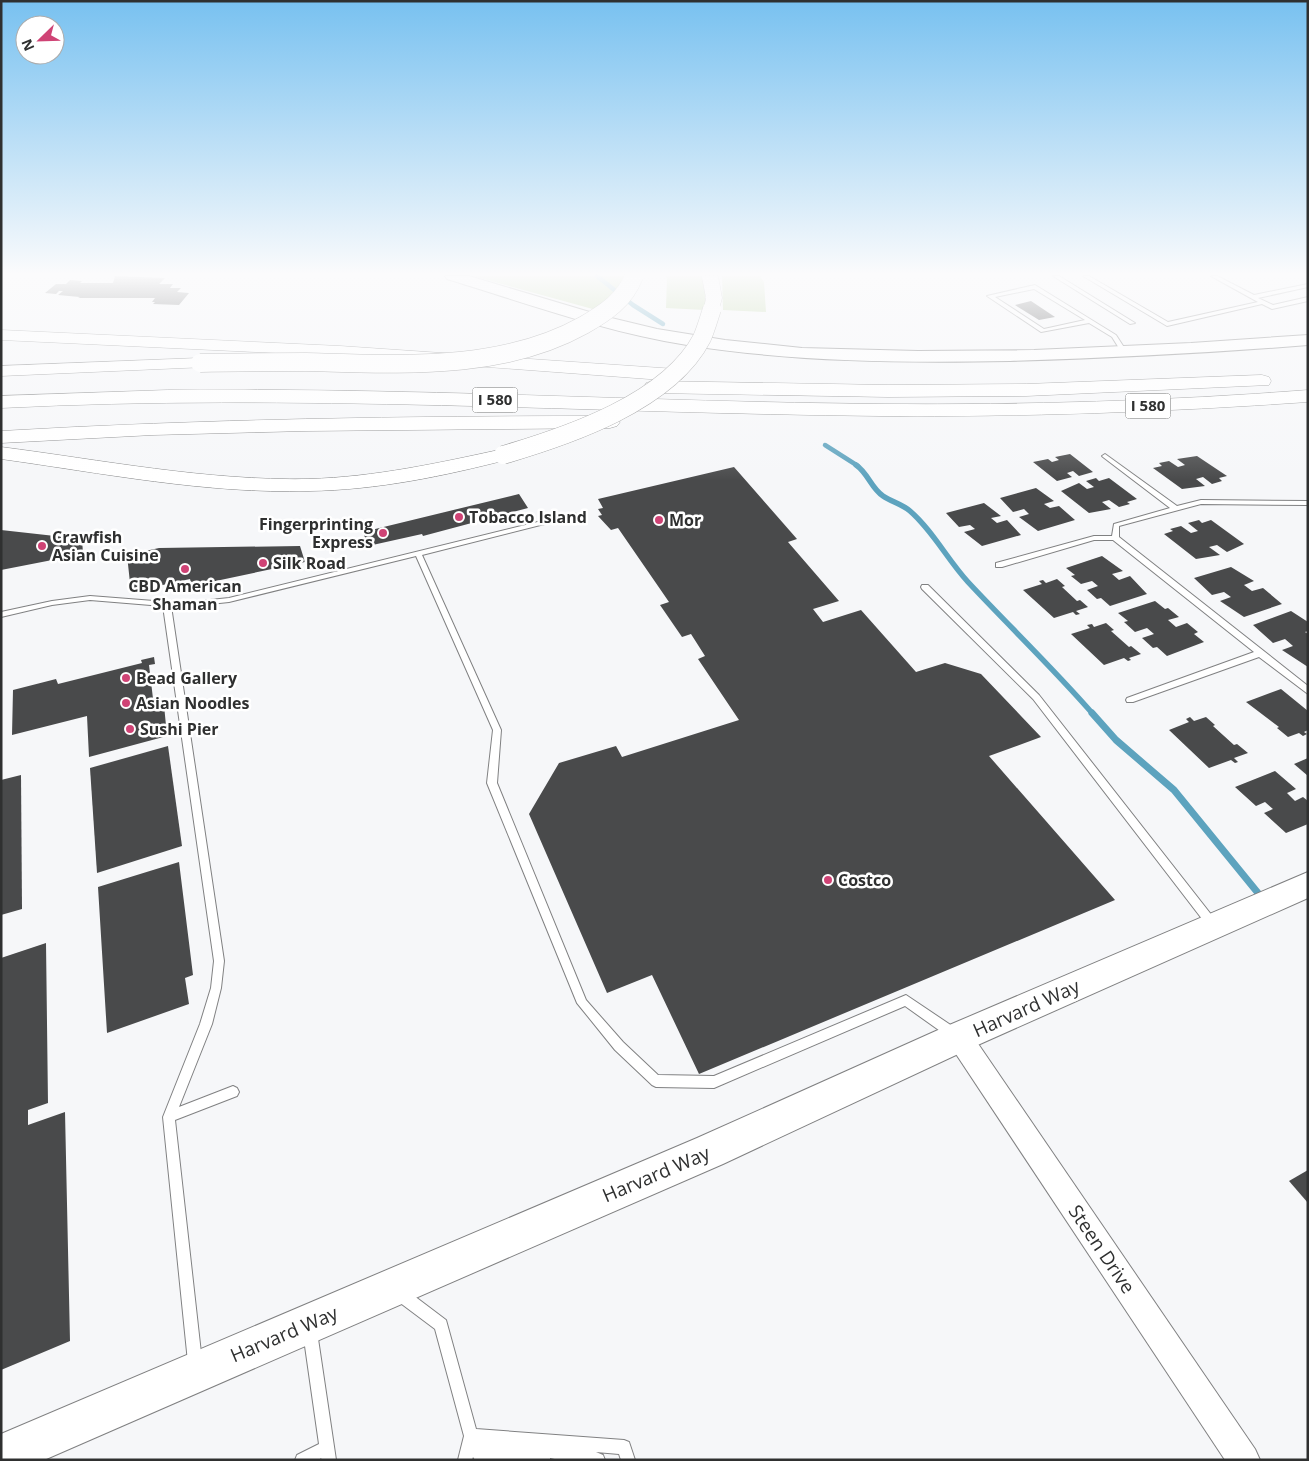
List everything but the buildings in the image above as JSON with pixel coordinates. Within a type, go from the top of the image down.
[{"type":"highway","points":[[196,344],[340,351],[698,376],[759,388]]},
{"type":"highway","points":[[1,371],[200,362],[448,362],[513,352],[538,344]]},
{"type":"highway","points":[[1,453],[212,481],[309,485],[426,473],[503,455],[574,431],[608,416],[639,398],[664,380],[691,354],[697,344]]},
{"type":"highway","name":"I 580","points":[[1,389],[285,382],[888,391],[1026,390],[1308,379]]},
{"type":"highway","name":"I 580","points":[[1,402],[153,396],[295,395],[804,409],[989,410],[1109,408],[1308,396]]},
{"type":"highway","points":[[1,437],[182,427],[373,422],[772,424],[873,420],[989,410]]},
{"type":"street","points":[[723,344],[751,348],[905,356],[1046,355],[1244,344]]},
{"type":"street","name":"Harvard Way","points":[[1,1456],[710,1151],[959,1038],[1306,887]]},
{"type":"street","name":"Steen Drive","points":[[959,1038],[1235,1455]]},
{"type":"lane","points":[[1119,344],[1124,352]]},
{"type":"lane","points":[[1104,456],[1176,509]]},
{"type":"lane","points":[[1115,538],[1116,525],[1201,502],[1308,503]]},
{"type":"lane","points":[[1,615],[52,603],[90,598],[167,604],[191,604],[229,600],[574,516]]},
{"type":"lane","points":[[999,565],[1094,538],[1115,538],[1308,691]]},
{"type":"lane","points":[[418,553],[497,730],[492,783],[582,1003],[619,1046],[656,1081],[714,1082],[906,1000],[959,1038]]},
{"type":"lane","points":[[925,587],[1036,697],[1214,926]]},
{"type":"lane","points":[[167,604],[219,961],[216,988],[206,1024],[168,1117],[196,1372]]},
{"type":"lane","points":[[1130,700],[1261,653]]},
{"type":"lane","points":[[168,1117],[233,1092]]},
{"type":"lane","points":[[392,1288],[441,1325],[471,1436],[483,1460]]},
{"type":"lane","points":[[302,1460],[328,1454],[308,1324]]},
{"type":"lane","points":[[465,1460],[471,1436]]},
{"type":"lane","points":[[471,1436],[472,1460]]},
{"type":"lane","points":[[471,1436],[493,1460]]},
{"type":"lane","points":[[471,1436],[511,1460]]},
{"type":"lane","points":[[471,1436],[543,1460]]},
{"type":"lane","points":[[471,1436],[598,1460]]},
{"type":"lane","points":[[471,1436],[624,1447],[628,1460]]},
{"type":"waterway","points":[[825,445],[858,466]]},
{"type":"waterway","points":[[856,465],[864,472],[879,493],[907,509],[918,519],[968,582],[1093,714]]},
{"type":"waterway","points":[[1092,713],[1116,740],[1174,790],[1258,893]]},
{"type":"place","name":"Tobacco Island","points":[[459,517]]},
{"type":"place","name":"Mor","points":[[659,520]]},
{"type":"place","name":"Fingerprinting Express","points":[[383,533]]},
{"type":"place","name":"Crawfish Asian Cuisine","points":[[42,546]]},
{"type":"place","name":"Silk Road","points":[[263,563]]},
{"type":"place","name":"CBD American Shaman","points":[[185,569]]},
{"type":"place","name":"Bead Gallery","points":[[126,678]]},
{"type":"place","name":"Asian Noodles","points":[[126,703]]},
{"type":"place","name":"Sushi Pier","points":[[130,729]]},
{"type":"place","name":"Costco","points":[[828,880]]}]
